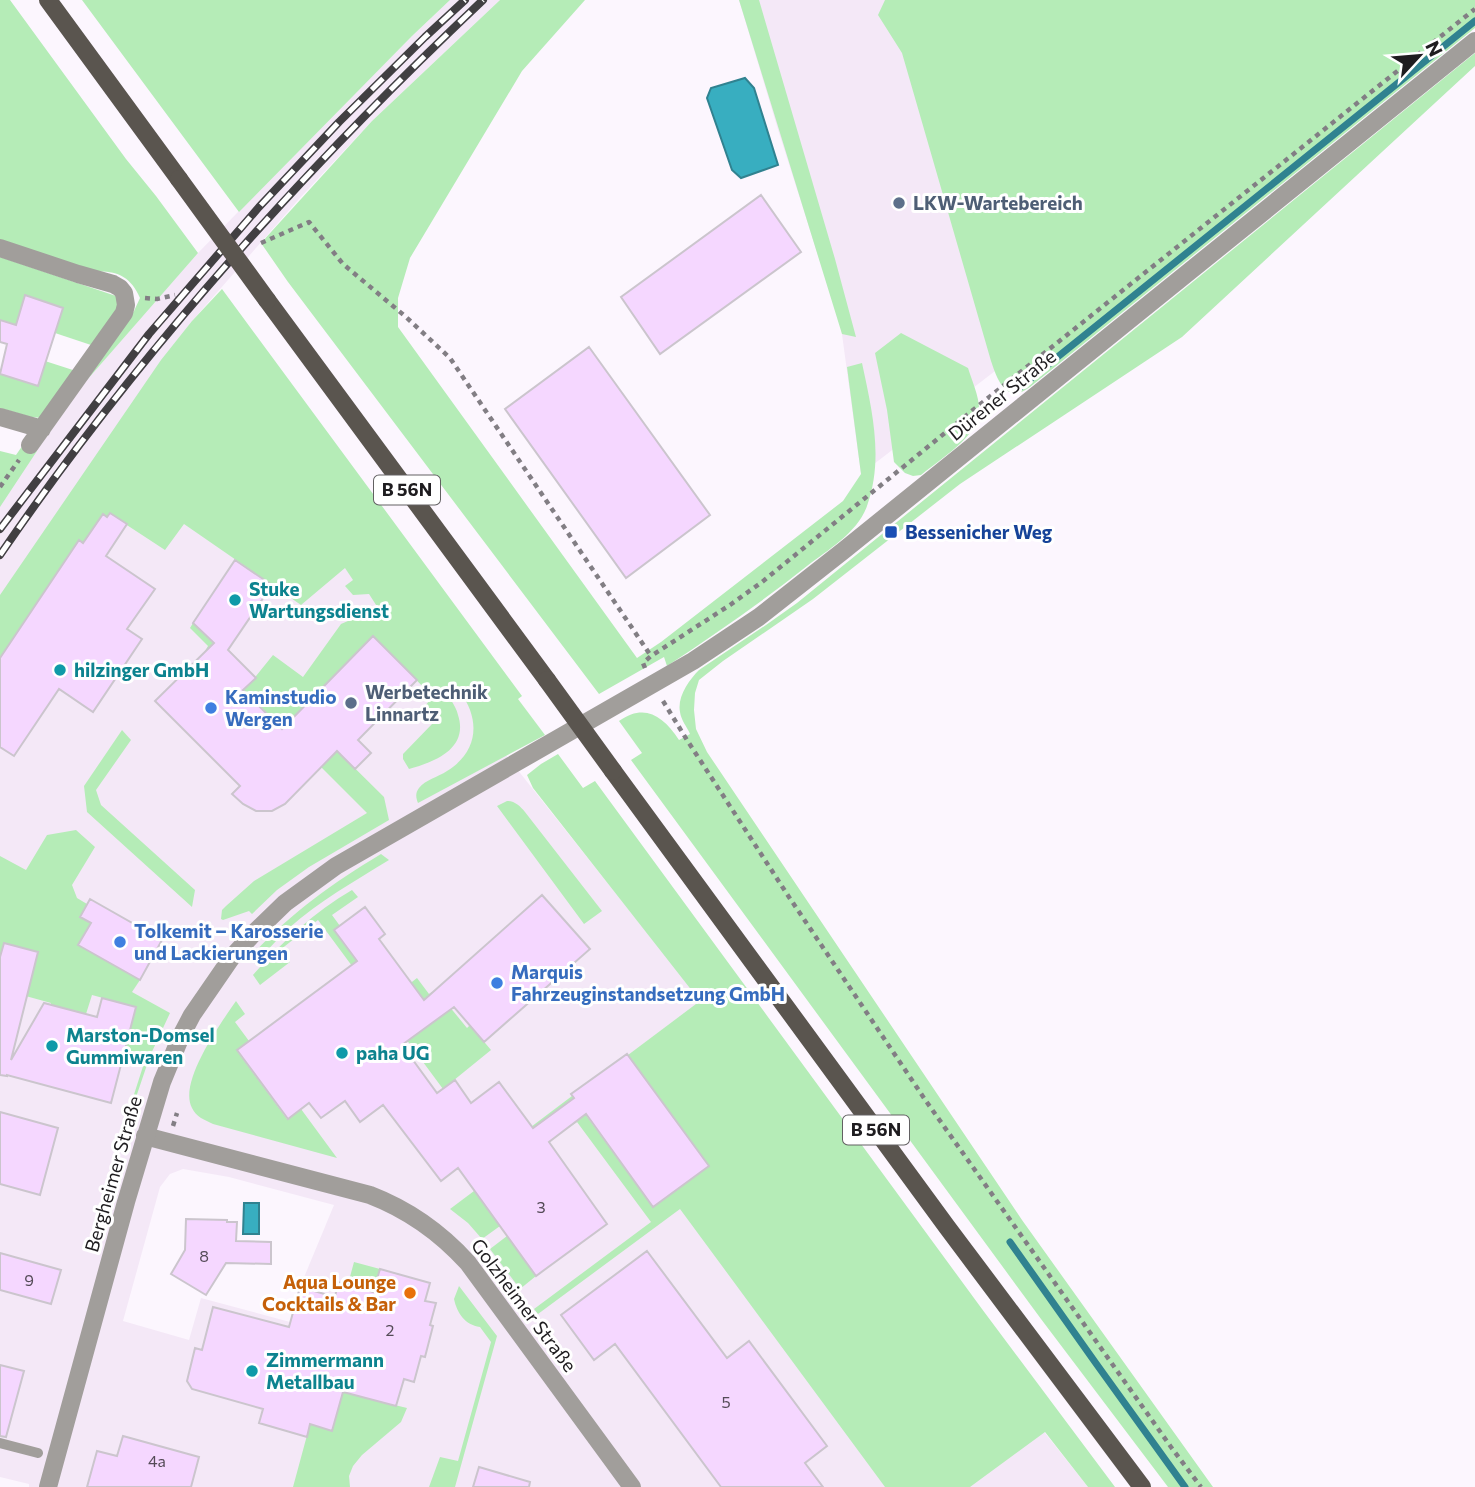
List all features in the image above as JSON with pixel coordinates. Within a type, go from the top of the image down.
[{"type":"main road","name":"B 56N","points":[[48,0],[964,1250],[1142,1487]]},
{"type":"street","name":"Dürener Straße","points":[[534,753],[654,685],[729,638],[794,590],[1475,40]]},
{"type":"street","points":[[0,248],[113,284],[120,288],[126,298],[124,313],[30,445]]},
{"type":"street","points":[[0,417],[41,429]]},
{"type":"street","name":"Bergheimer Straße","points":[[48,1487],[145,1136],[172,1057],[192,1015],[232,957],[269,917],[302,890],[336,866],[534,753]]},
{"type":"street","name":"Golzheimer Straße","points":[[145,1136],[370,1195],[417,1217],[448,1242],[468,1263],[632,1487]]},
{"type":"lane","points":[[0,1443],[38,1453]]},
{"type":"path","points":[[261,243],[309,222],[343,264],[450,358],[651,656],[762,582],[1475,9]]},
{"type":"path","points":[[140,298],[157,299],[175,295]]},
{"type":"path","points":[[0,488],[30,445]]},
{"type":"path","points":[[654,685],[687,740],[926,1101],[1201,1487]]},
{"type":"shaded area","points":[[450,0],[500,0],[372,121],[192,321],[501,749],[1088,1487],[29,1487],[29,1484],[0,1477],[0,503],[87,380],[157,299],[198,253]],"holes":[[[183,1169],[229,1177],[334,1205],[300,1287],[290,1322],[201,1298],[189,1340],[123,1321],[160,1187],[170,1174]]]},
{"type":"shaded area","points":[[739,0],[910,0],[1012,358],[861,474],[841,327]]},
{"type":"green space","points":[[0,0],[10,0],[198,253],[87,380],[140,298],[132,284],[114,273],[91,272],[0,242]]},
{"type":"green space","points":[[82,0],[450,0],[239,212]]},
{"type":"green space","points":[[500,0],[585,0],[522,71],[410,258],[398,298],[398,327],[637,658],[843,501],[861,474],[847,367],[862,363],[875,435],[872,488],[863,515],[850,532],[756,605],[667,666],[664,657],[599,694],[261,243],[372,121]]},
{"type":"green space","points":[[739,0],[759,0],[856,337],[842,334]]},
{"type":"green space","points":[[885,0],[1475,0],[1475,28],[1030,387],[1015,393],[1004,388],[991,361],[902,53],[878,15]]},
{"type":"green space","points":[[1475,53],[1475,66],[1182,337],[960,484],[813,599],[723,661],[699,680],[695,693],[696,729],[707,752],[1022,1220],[1213,1487],[1168,1487],[1041,1319],[631,760],[642,753],[619,721],[637,713],[645,713],[667,724],[679,740],[690,734],[681,715],[680,701],[699,670],[797,603]]},
{"type":"green space","points":[[0,257],[116,296],[121,308],[94,346],[55,333],[63,308],[26,295],[16,325],[0,320]]},
{"type":"green space","points":[[222,289],[522,696],[518,699],[545,735],[418,803],[416,794],[422,785],[447,771],[465,755],[473,735],[471,713],[460,692],[451,700],[457,711],[460,727],[454,745],[438,758],[409,769],[403,754],[433,723],[421,710],[433,697],[373,636],[298,712],[384,797],[389,820],[309,867],[277,890],[252,914],[249,911],[223,920],[222,910],[254,881],[367,813],[205,651],[208,646],[190,628],[193,623],[252,681],[273,655],[303,677],[341,624],[378,608],[369,594],[353,595],[345,586],[353,580],[345,568],[301,605],[184,524],[165,550],[110,514],[107,517],[103,514],[83,543],[80,541],[0,658],[0,595],[161,360]]},
{"type":"green space","points":[[901,333],[968,368],[979,406],[977,421],[965,438],[921,475],[913,476],[905,473],[894,462],[875,353]]},
{"type":"green space","points":[[45,361],[76,371],[42,418],[0,408],[0,374],[37,386]]},
{"type":"green space","points":[[25,442],[37,451],[0,507],[0,451],[16,455]]},
{"type":"green space","points":[[122,730],[131,740],[96,790],[101,805],[195,890],[192,907],[87,812],[84,786]]},
{"type":"green space","points":[[558,754],[583,788],[595,781],[1115,1487],[1088,1487],[1045,1432],[970,1487],[885,1487],[680,1209],[538,1314],[534,1309],[651,1222],[577,1122],[568,1128],[566,1124],[507,1145],[572,1096],[653,1207],[709,1166],[628,1055],[700,1001],[533,788],[527,775]]},
{"type":"green space","points":[[507,801],[515,803],[523,810],[602,911],[584,924],[497,806]]},
{"type":"green space","points":[[76,830],[95,847],[72,885],[77,898],[87,904],[81,917],[91,923],[78,945],[140,980],[132,992],[170,1013],[150,1056],[132,1109],[130,1107],[146,1057],[113,1049],[136,1007],[92,995],[86,1014],[44,1030],[51,1003],[4,990],[38,952],[4,943],[0,957],[0,856],[26,870],[47,835]]},
{"type":"green space","points":[[381,854],[389,860],[312,909],[255,964],[253,954],[283,925],[330,887]]},
{"type":"green space","points":[[352,890],[358,897],[332,915],[340,926],[408,985],[417,978],[429,994],[432,992],[447,1008],[449,1006],[467,1028],[470,1025],[491,1050],[443,1089],[318,920],[280,950],[290,962],[260,985],[253,975],[299,928]]},
{"type":"green space","points":[[236,1001],[245,1014],[235,1022],[249,1041],[237,1051],[287,1119],[301,1109],[337,1158],[213,1124],[201,1118],[192,1108],[189,1097],[196,1069]]},
{"type":"green space","points":[[474,1191],[500,1226],[482,1239],[450,1209]]},
{"type":"green space","points":[[507,1236],[536,1276],[520,1289],[490,1249]]},
{"type":"green space","points":[[354,1262],[380,1269],[346,1393],[407,1408],[401,1422],[353,1466],[349,1476],[350,1487],[293,1487]]},
{"type":"green space","points":[[459,1286],[497,1336],[455,1487],[429,1487],[440,1457],[458,1461],[491,1342],[480,1327],[466,1321],[457,1309],[454,1299]]},
{"type":"water","points":[[745,78],[754,88],[778,165],[741,178],[732,170],[707,98],[711,88]]},
{"type":"water","points":[[244,1203],[259,1203],[259,1234],[243,1234]]},
{"type":"building","points":[[761,195],[801,252],[660,354],[621,297]]},
{"type":"building","points":[[25,295],[63,308],[38,386],[0,374],[7,344],[0,342],[0,320],[16,325]]},
{"type":"building","points":[[589,347],[710,515],[626,578],[505,409]]},
{"type":"building","name":"hilzinger GmbH","points":[[110,513],[127,524],[106,556],[155,589],[127,629],[142,639],[93,712],[59,689],[14,756],[0,747],[0,658],[79,540],[83,543],[103,514],[107,517]]},
{"type":"building","points":[[235,560],[272,585],[228,650],[256,678],[243,690],[282,729],[373,636],[417,680],[358,740],[371,753],[355,769],[337,751],[285,804],[272,811],[256,811],[232,794],[240,786],[155,701],[214,643],[193,623]]},
{"type":"building","points":[[542,895],[590,949],[484,1042],[454,1007],[402,1045],[437,1093],[455,1080],[471,1103],[499,1082],[533,1128],[574,1098],[571,1094],[627,1054],[709,1166],[653,1207],[586,1114],[549,1142],[607,1224],[536,1276],[458,1168],[441,1181],[383,1105],[360,1122],[345,1101],[321,1118],[309,1103],[288,1119],[237,1050],[357,961],[334,930],[365,907],[385,934],[379,939],[424,1000]]},
{"type":"building","name":"Tolkemit – Karosserie und Lackierungen","points":[[90,899],[162,940],[140,980],[78,945],[91,923],[80,917]]},
{"type":"building","name":"Marston-Domsel Gummiwaren","points":[[4,943],[38,952],[11,1060],[44,1003],[97,1017],[102,998],[136,1007],[111,1103],[0,1075],[0,957]]},
{"type":"building","points":[[0,1112],[58,1128],[40,1195],[0,1184]]},
{"type":"building","points":[[186,1219],[237,1222],[236,1241],[271,1242],[271,1264],[226,1263],[206,1295],[171,1274],[185,1250]]},
{"type":"building","points":[[647,1251],[727,1358],[749,1341],[827,1446],[805,1463],[823,1487],[721,1487],[615,1344],[594,1360],[561,1315]]},
{"type":"building","points":[[0,1253],[61,1270],[51,1304],[0,1290]]},
{"type":"building","points":[[380,1269],[430,1283],[425,1301],[436,1303],[425,1357],[421,1356],[414,1382],[404,1379],[396,1406],[343,1392],[332,1431],[310,1424],[307,1437],[259,1423],[263,1409],[192,1389],[187,1381],[195,1348],[202,1350],[213,1307],[289,1327],[300,1287],[335,1297],[338,1282],[373,1292]]},
{"type":"building","points":[[0,1365],[24,1371],[6,1437],[0,1436]]},
{"type":"building","points":[[123,1436],[199,1457],[191,1487],[87,1487],[97,1451],[117,1456]]},
{"type":"building","points":[[479,1467],[530,1482],[529,1487],[473,1487]]},
{"type":"waterway","points":[[1019,388],[1475,21]]},
{"type":"waterway","points":[[1010,1242],[1185,1487]]},
{"type":"railway","points":[[0,529],[149,334],[259,207],[339,122],[465,0]]},
{"type":"railway","points":[[0,555],[109,406],[226,265],[352,129],[483,0]]},
{"type":"place","name":"LKW-Wartebereich","points":[[899,203]]},
{"type":"place","name":"Bessenicher Weg","points":[[891,532]]},
{"type":"place","name":"Stuke Wartungsdienst","points":[[235,600]]},
{"type":"place","name":"hilzinger GmbH","points":[[60,670]]},
{"type":"place","name":"Werbetechnik Linnartz","points":[[351,703]]},
{"type":"place","name":"Kaminstudio Wergen","points":[[211,708]]},
{"type":"place","name":"Tolkemit – Karosserie und Lackierungen","points":[[120,942]]},
{"type":"place","name":"Marquis Fahrzeuginstandsetzung GmbH","points":[[497,983]]},
{"type":"place","name":"Marston-Domsel Gummiwaren","points":[[52,1046]]},
{"type":"place","name":"paha UG","points":[[342,1053]]},
{"type":"place","name":"Aqua Lounge Cocktails & Bar","points":[[410,1293]]},
{"type":"place","name":"Zimmermann Metallbau","points":[[252,1371]]}]
